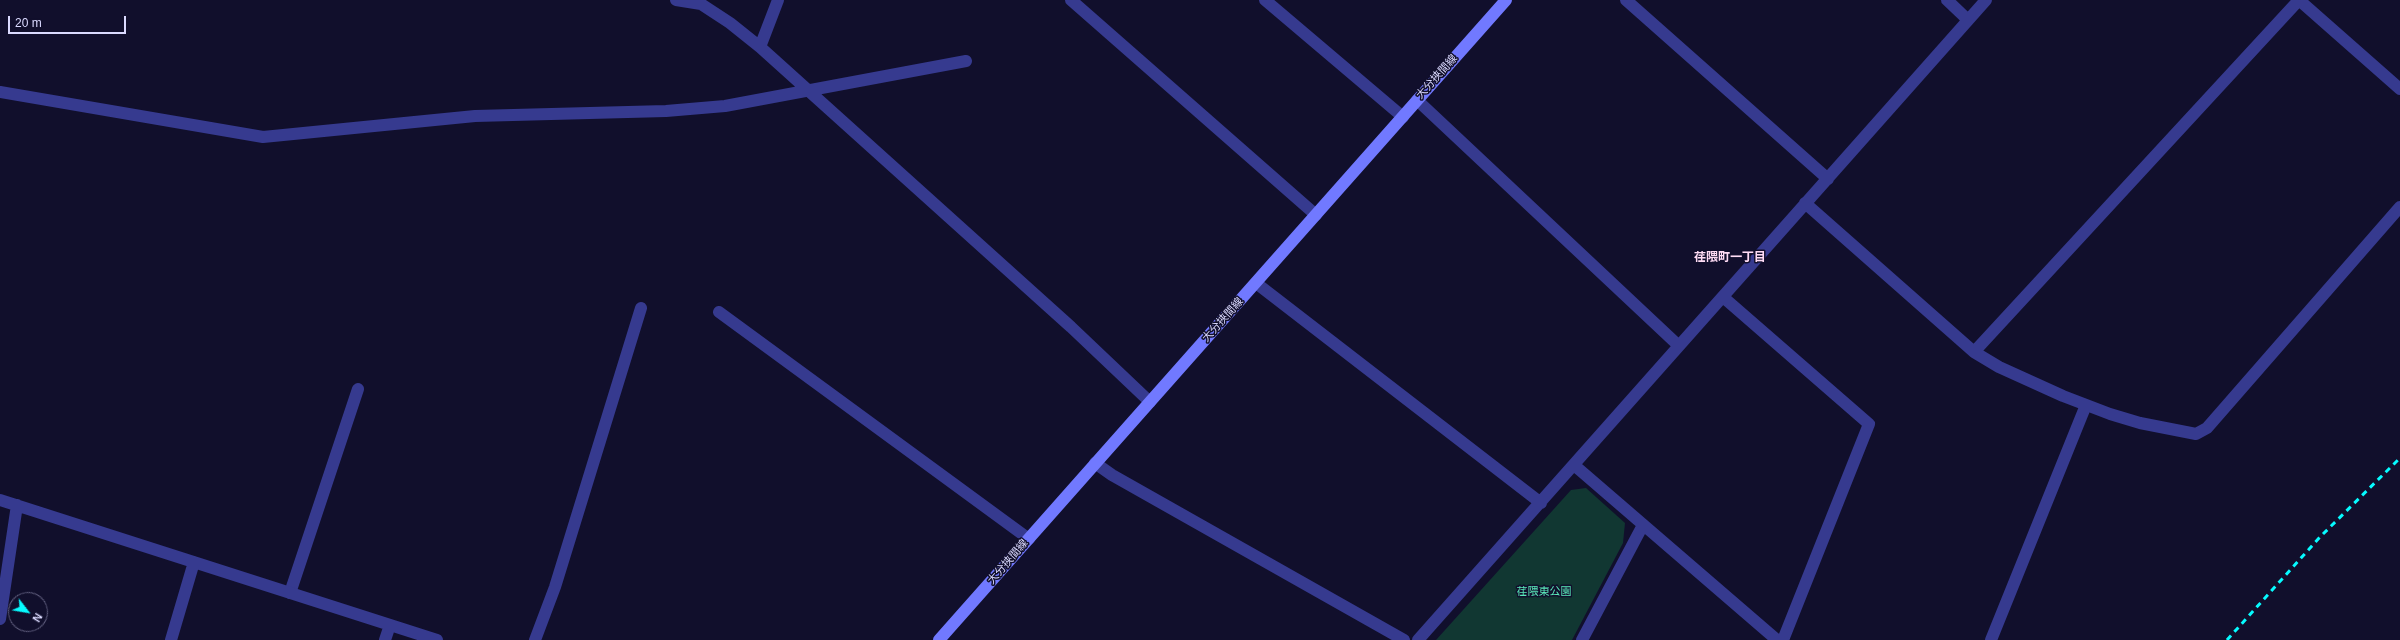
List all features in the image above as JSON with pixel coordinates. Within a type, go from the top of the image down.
[{"type":"main road","name":"大分挾間線","points":[[939,640],[1506,0]]},
{"type":"street","points":[[676,0],[701,4],[730,23],[760,47],[1071,328],[1150,402]]},
{"type":"street","points":[[760,47],[778,0]]},
{"type":"street","points":[[1072,0],[1316,215]]},
{"type":"street","points":[[1265,0],[1403,117]]},
{"type":"street","points":[[1626,0],[1828,179]]},
{"type":"street","points":[[1947,0],[1968,20]]},
{"type":"street","points":[[1418,640],[1986,0]]},
{"type":"street","points":[[1974,352],[2299,0],[2400,89]]},
{"type":"street","points":[[0,92],[263,137],[475,116],[700,109],[809,91],[966,61]]},
{"type":"street","points":[[1417,100],[1679,346]]},
{"type":"street","points":[[1805,203],[1974,352],[2000,367],[2086,405],[2140,423],[2196,434],[2207,428],[2400,207]]},
{"type":"street","points":[[1256,283],[1540,503]]},
{"type":"street","points":[[1723,297],[1869,424],[1783,640]]},
{"type":"street","points":[[535,640],[555,587],[641,308]]},
{"type":"street","points":[[719,312],[1029,539]]},
{"type":"street","points":[[290,593],[358,390]]},
{"type":"street","points":[[1991,640],[2086,405]]},
{"type":"street","points":[[1095,463],[1112,475],[1404,640]]},
{"type":"street","points":[[1574,464],[1776,640]]},
{"type":"street","points":[[0,500],[437,640]]},
{"type":"street","points":[[0,619],[17,505]]},
{"type":"street","points":[[1582,640],[1643,525]]},
{"type":"street","points":[[171,640],[194,562]]},
{"type":"street","points":[[385,640],[390,626]]},
{"type":"green space","name":"荏隈東公園","points":[[1586,488],[1625,523],[1623,543],[1572,640],[1436,640],[1571,490]]},
{"type":"railway","points":[[2227,640],[2320,537],[2400,458]]},
{"type":"district","name":"荏隈町一丁目","points":[[1730,258]]}]
